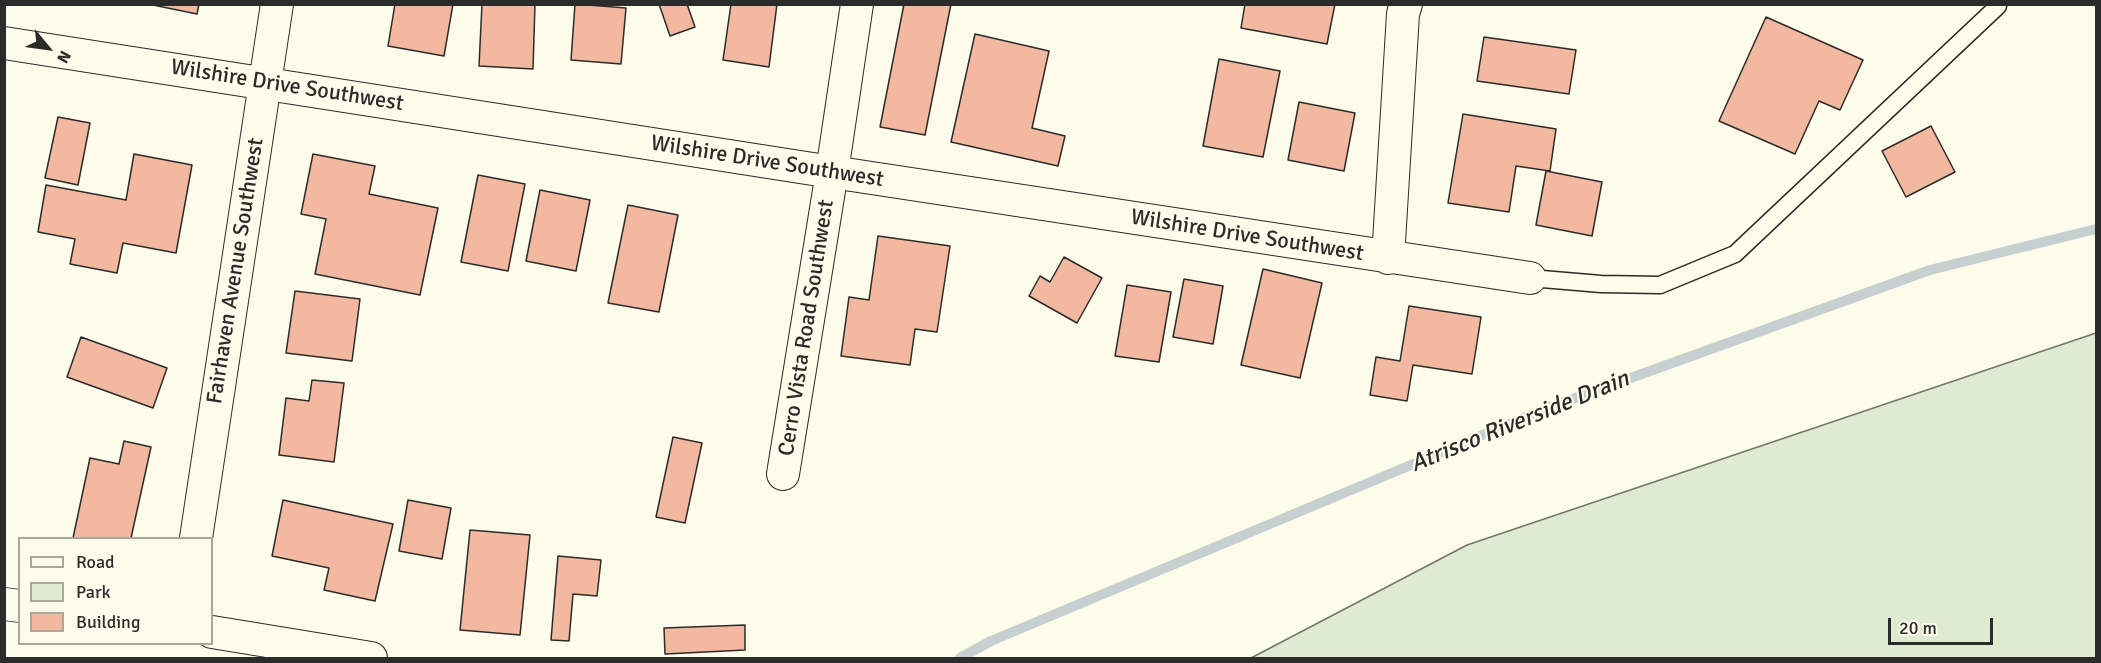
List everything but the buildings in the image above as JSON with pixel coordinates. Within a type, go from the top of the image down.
[{"type":"street","name":"Fairhaven Avenue Southwest","points":[[196,537],[277,4]]},
{"type":"street","name":"Cerro Vista Road Southwest","points":[[783,474],[832,172],[856,4]]},
{"type":"street","points":[[1388,258],[1403,14],[1406,4]]},
{"type":"street","name":"Wilshire Drive Southwest","points":[[4,43],[1388,258],[1530,278]]},
{"type":"street","points":[[213,632],[371,658]]},
{"type":"lane","points":[[1530,278],[1600,284],[1660,285],[1735,254],[1998,6]]},
{"type":"green space","points":[[2096,333],[2096,658],[1251,658],[1467,545]]},
{"type":"waterway","name":"Atrisco Riverside Drain","points":[[960,658],[991,641],[1542,410],[1930,270],[2096,229]]}]
